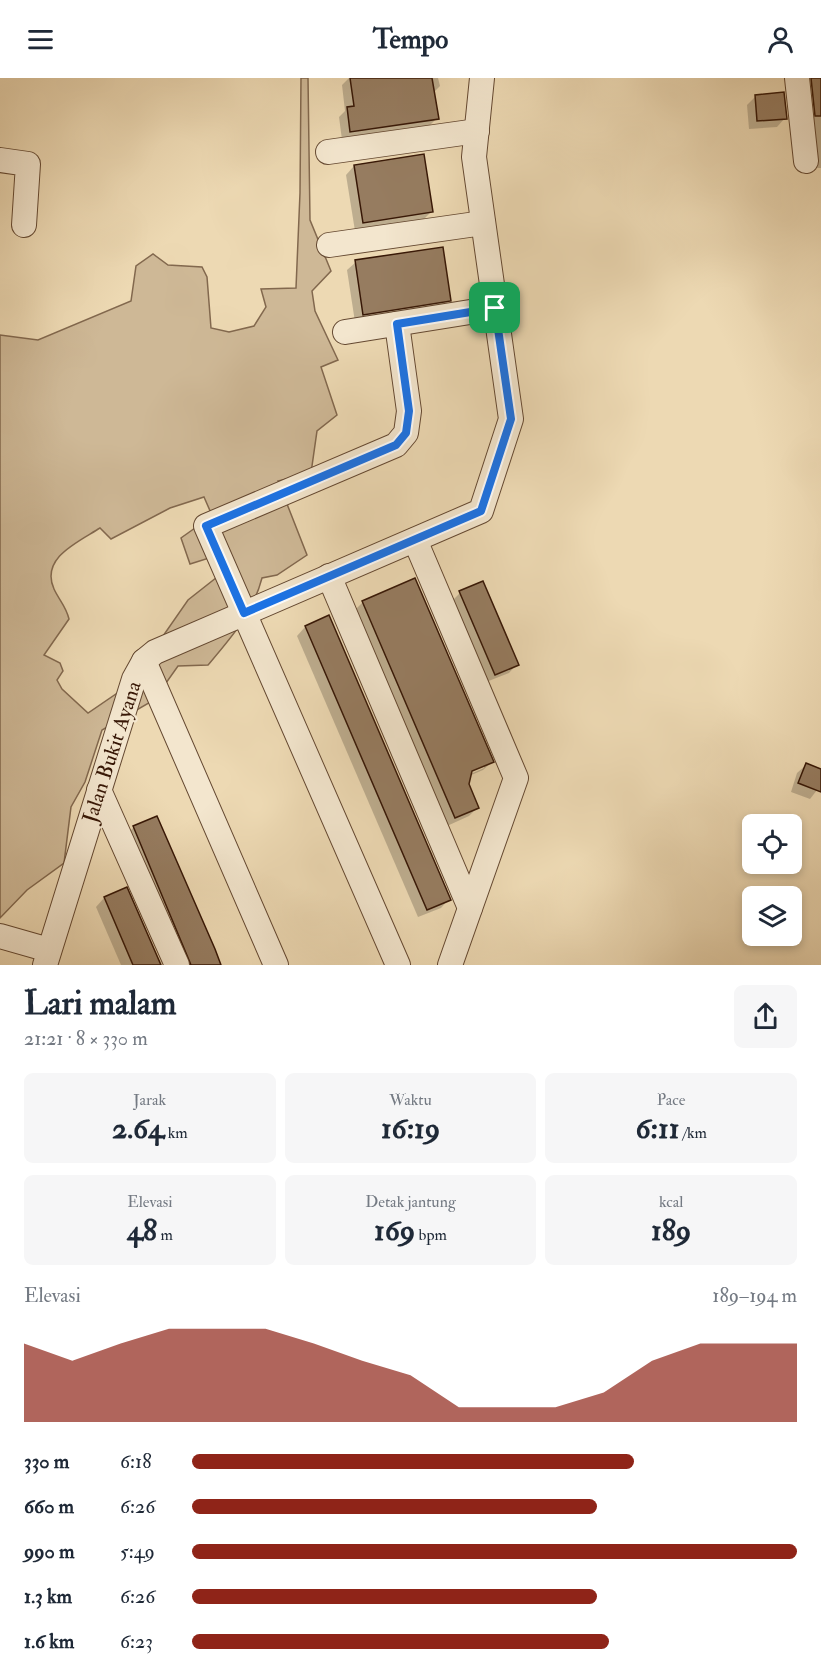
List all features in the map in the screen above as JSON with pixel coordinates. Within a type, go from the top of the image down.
[{"type":"street","name":"Jalan Bukit Ayana","points":[[47,957],[134,679],[144,662],[155,652],[481,511],[511,419],[474,157],[482,78]]},
{"type":"street","points":[[797,78],[807,161]]},
{"type":"street","points":[[328,152],[477,131]]},
{"type":"street","points":[[0,160],[28,164],[24,225]]},
{"type":"street","points":[[329,245],[483,223]]},
{"type":"street","points":[[345,332],[495,308]]},
{"type":"street","points":[[397,324],[409,411],[406,433],[396,445],[206,526],[398,965]]},
{"type":"street","points":[[415,540],[516,778],[450,965]]},
{"type":"street","points":[[329,576],[471,908]]},
{"type":"street","points":[[144,662],[276,965]]},
{"type":"street","points":[[99,790],[177,965]]},
{"type":"street","points":[[0,936],[47,957]]},
{"type":"shaded area","points":[[301,78],[308,78],[310,220],[331,271],[312,291],[315,311],[338,360],[321,367],[337,415],[317,431],[311,473],[278,481],[307,555],[277,575],[262,578],[247,614],[208,665],[178,666],[154,700],[102,730],[85,782],[71,807],[64,863],[27,890],[0,918],[0,335],[38,340],[131,301],[136,266],[153,254],[168,265],[202,267],[207,277],[211,328],[229,332],[254,326],[266,307],[261,289],[296,288]],"holes":[[[204,497],[211,513],[202,523],[181,538],[190,564],[212,557],[226,570],[188,600],[129,685],[88,713],[62,689],[57,680],[63,671],[60,663],[44,655],[69,619],[54,589],[51,578],[52,568],[72,545],[100,528],[111,539],[170,508]]]},
{"type":"building","points":[[350,78],[432,78],[439,119],[350,132],[347,107],[354,106]]},
{"type":"building","points":[[811,78],[821,78],[821,116],[815,116]]},
{"type":"building","points":[[784,92],[787,119],[757,121],[755,95]]},
{"type":"building","points":[[424,154],[433,212],[363,223],[354,165]]},
{"type":"building","points":[[443,247],[451,301],[363,315],[355,260]]},
{"type":"building","points":[[415,578],[494,762],[472,771],[469,784],[479,808],[455,818],[362,601]]},
{"type":"building","points":[[483,581],[519,665],[495,675],[459,591]]},
{"type":"building","points":[[329,615],[451,900],[427,910],[305,626]]},
{"type":"building","points":[[806,763],[821,769],[821,792],[798,783]]},
{"type":"building","points":[[157,816],[221,965],[191,965],[133,826]]},
{"type":"building","points":[[127,887],[161,965],[133,965],[104,897]]},
{"type":"route","points":[[495,308],[511,419],[481,511],[244,613],[206,526],[396,445],[406,433],[409,411],[397,324],[495,308]]}]
